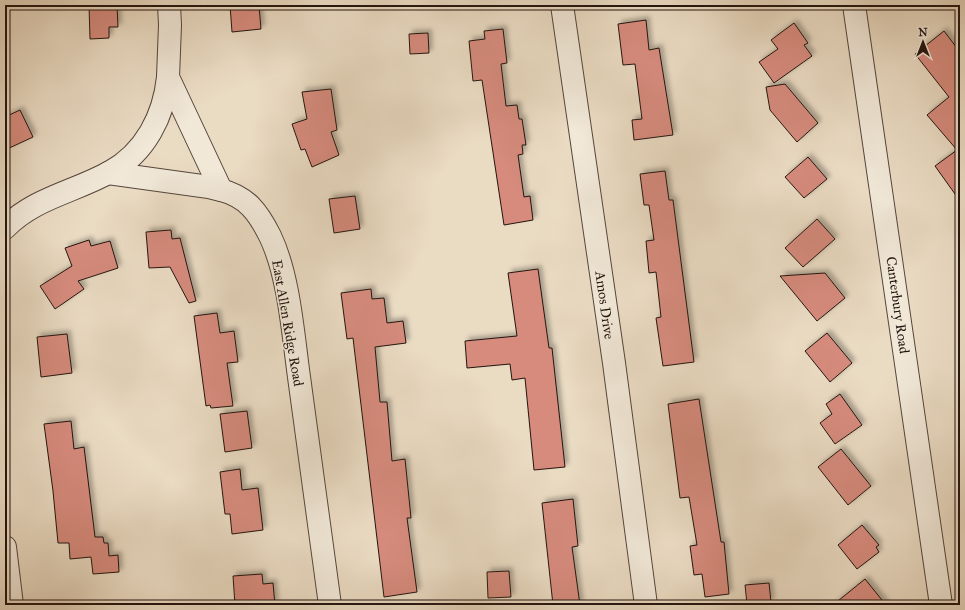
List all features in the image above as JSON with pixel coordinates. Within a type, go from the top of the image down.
[{"type":"street","points":[[5,228],[26,210],[47,198],[108,173],[130,158],[150,133],[164,103],[168,77],[170,25],[169,5]]},
{"type":"street","name":"Amos Drive","points":[[562,5],[646,605]]},
{"type":"street","name":"Canterbury Road","points":[[854,5],[941,605]]},
{"type":"street","points":[[168,77],[221,190]]},
{"type":"street","name":"East Allen Ridge Road","points":[[108,173],[209,187],[243,198],[257,214],[270,237],[281,270],[291,321],[330,605]]},
{"type":"street","points":[[5,547],[12,605]]},
{"type":"building","points":[[89,5],[117,5],[118,27],[109,27],[109,38],[90,39]]},
{"type":"building","points":[[230,5],[259,5],[261,29],[232,32]]},
{"type":"building","points":[[646,20],[649,50],[659,48],[673,135],[634,140],[632,120],[642,119],[635,64],[623,65],[618,24]]},
{"type":"building","points":[[794,23],[808,43],[804,45],[812,56],[774,83],[759,62],[778,49],[771,40]]},
{"type":"building","points":[[503,29],[507,63],[501,64],[506,106],[517,105],[519,119],[522,119],[526,145],[522,145],[523,154],[518,155],[524,197],[530,196],[533,220],[504,225],[482,80],[473,81],[469,41],[485,39],[484,31]]},
{"type":"building","points":[[944,31],[960,52],[960,201],[935,166],[957,150],[927,115],[949,97],[915,54]]},
{"type":"building","points":[[428,33],[429,53],[410,54],[409,34]]},
{"type":"building","points":[[785,84],[818,123],[797,142],[770,110],[766,87]]},
{"type":"building","points":[[331,89],[337,130],[331,132],[339,155],[312,167],[305,149],[301,150],[292,124],[307,119],[302,92]]},
{"type":"building","points":[[20,110],[33,137],[5,150],[5,117]]},
{"type":"building","points":[[808,157],[827,179],[804,198],[785,177]]},
{"type":"building","points":[[665,171],[669,200],[673,200],[694,362],[663,366],[656,318],[661,317],[656,272],[649,273],[646,241],[654,240],[649,205],[644,205],[640,174]]},
{"type":"building","points":[[355,196],[360,229],[334,233],[329,199]]},
{"type":"building","points":[[817,219],[835,239],[803,267],[785,248]]},
{"type":"building","points":[[171,230],[172,239],[180,238],[196,301],[189,303],[170,267],[149,268],[146,232]]},
{"type":"building","points":[[89,240],[91,246],[110,241],[118,268],[78,281],[84,289],[55,309],[40,286],[72,266],[65,248]]},
{"type":"building","points":[[538,269],[549,348],[552,348],[565,467],[534,470],[525,378],[512,380],[510,364],[467,368],[465,341],[517,336],[508,273]]},
{"type":"building","points":[[825,273],[845,298],[817,321],[780,276]]},
{"type":"building","points":[[371,289],[372,299],[384,298],[387,323],[403,321],[406,343],[375,347],[380,402],[387,402],[392,461],[405,459],[411,518],[407,518],[417,592],[384,597],[353,338],[347,339],[341,293]]},
{"type":"building","points":[[217,313],[220,333],[234,331],[238,362],[227,363],[233,406],[211,408],[210,405],[206,406],[194,316]]},
{"type":"building","points":[[827,333],[852,363],[830,382],[805,351]]},
{"type":"building","points":[[67,334],[72,373],[41,377],[37,337]]},
{"type":"building","points":[[840,394],[862,425],[835,444],[820,423],[832,414],[826,404]]},
{"type":"building","points":[[699,399],[721,542],[724,542],[729,594],[705,597],[702,574],[694,575],[690,546],[697,545],[689,497],[680,498],[668,404]]},
{"type":"building","points":[[247,411],[252,448],[225,452],[220,414]]},
{"type":"building","points":[[71,421],[74,449],[84,447],[95,537],[103,537],[104,543],[108,543],[109,556],[118,555],[119,572],[93,574],[91,557],[70,559],[69,543],[58,543],[44,424]]},
{"type":"building","points":[[841,449],[871,486],[848,505],[818,467]]},
{"type":"building","points":[[240,469],[242,490],[258,488],[263,530],[232,534],[230,514],[225,514],[220,472]]},
{"type":"building","points":[[573,499],[578,546],[572,547],[580,605],[553,605],[542,503]]},
{"type":"building","points":[[862,525],[879,545],[876,547],[879,552],[857,569],[838,545]]},
{"type":"building","points":[[509,571],[511,597],[488,598],[487,572]]},
{"type":"building","points":[[262,574],[263,584],[273,583],[275,605],[235,605],[233,576]]},
{"type":"building","points":[[865,579],[886,605],[833,605]]},
{"type":"building","points":[[769,583],[771,602],[747,604],[745,585]]}]
